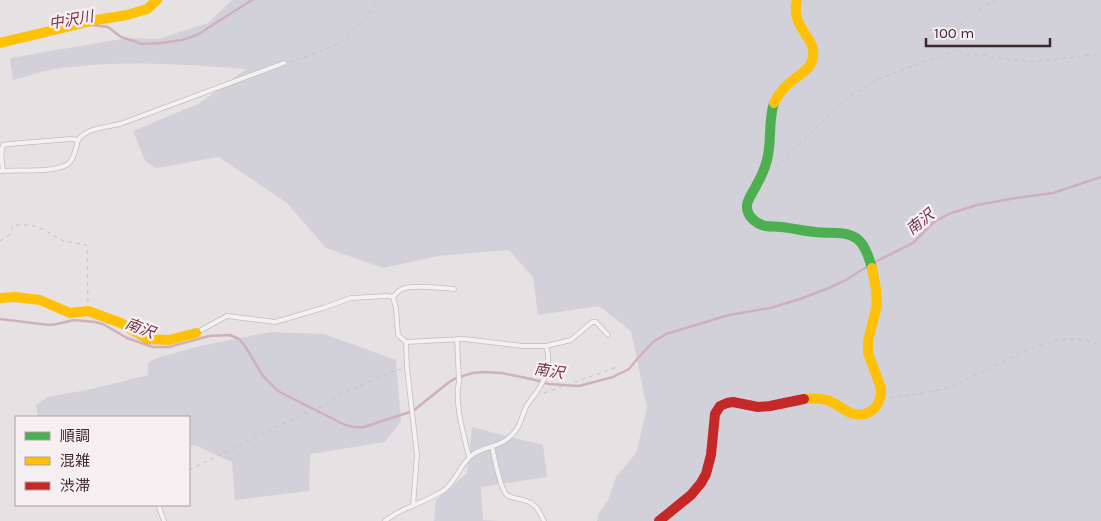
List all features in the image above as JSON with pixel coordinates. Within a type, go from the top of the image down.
[{"type":"street","points":[[0,43],[96,20],[127,15],[146,9],[157,0]]},
{"type":"street","points":[[660,521],[696,490],[709,467],[715,414],[722,405],[728,402],[737,402],[762,407],[805,398],[814,398],[826,400],[850,412],[859,414],[870,412],[877,407],[881,399],[882,392],[868,353],[870,329],[876,312],[877,298],[868,259],[860,241],[847,234],[821,233],[766,226],[751,217],[748,211],[747,205],[768,159],[770,120],[777,97],[789,83],[810,66],[813,59],[812,45],[796,19],[797,0]]},
{"type":"street","points":[[0,298],[14,297],[40,300],[70,313],[88,311],[121,323],[147,339],[169,340],[196,333]]},
{"type":"lane","points":[[78,140],[3,145],[1,148],[1,171],[53,170],[66,166],[72,159],[80,136],[93,130],[120,124],[284,64]]},
{"type":"lane","points":[[454,289],[408,287],[396,292],[393,297],[396,308],[398,335],[406,342],[464,338],[523,346],[546,346],[571,340],[592,322],[600,325],[608,335]]},
{"type":"lane","points":[[196,333],[226,316],[275,322],[351,298],[393,297]]},
{"type":"lane","points":[[457,339],[458,397],[469,457]]},
{"type":"lane","points":[[406,342],[416,455],[413,506]]},
{"type":"lane","points":[[385,521],[399,511],[442,492],[449,486],[469,457],[477,451],[505,441],[517,430],[529,403],[547,374],[548,356],[546,346]]},
{"type":"lane","points":[[492,446],[506,493],[509,497],[529,501],[534,504],[544,521]]},
{"type":"lane","points":[[160,506],[164,521]]},
{"type":"path","points":[[284,64],[338,44],[368,14],[378,0]]},
{"type":"path","points":[[996,0],[977,10],[955,32],[962,54],[986,55],[1032,62],[1101,54]]},
{"type":"path","points":[[776,167],[846,99],[878,79],[959,49]]},
{"type":"path","points":[[0,241],[9,235],[14,225],[31,225],[63,241],[87,245],[88,311]]},
{"type":"path","points":[[881,399],[935,391],[958,384],[1038,346],[1060,340],[1084,340],[1101,346]]},
{"type":"path","points":[[529,403],[539,395],[620,366]]},
{"type":"path","points":[[190,470],[309,411],[324,406],[341,394],[391,372],[407,368]]},
{"type":"shaded area","points":[[232,0],[1101,0],[1101,521],[597,521],[598,515],[608,500],[616,477],[636,453],[647,408],[631,331],[599,306],[538,315],[533,277],[509,250],[438,256],[383,268],[326,248],[287,203],[219,157],[156,168],[145,161],[133,131],[200,103],[246,69],[177,64],[107,64],[55,69],[13,80],[10,58],[128,38],[158,39],[208,23]]},
{"type":"shaded area","points":[[270,332],[324,334],[396,360],[401,421],[385,442],[310,454],[309,491],[235,500],[232,462],[195,445],[190,446],[190,416],[38,416],[36,405],[48,397],[92,389],[148,375],[148,363],[156,358],[200,346]]},
{"type":"shaded area","points":[[472,427],[543,445],[547,477],[481,487],[483,520],[499,521],[434,521],[436,500],[467,473]]},
{"type":"waterway","name":"中沢川","points":[[92,25],[108,27],[121,37],[142,44],[182,40],[197,35],[252,0]]},
{"type":"waterway","name":"南沢","points":[[873,263],[913,243],[934,222],[951,213],[977,205],[1053,193],[1101,177]]},
{"type":"waterway","name":"南沢","points":[[0,319],[49,325],[74,320],[95,322],[103,324],[127,338],[153,347],[169,347],[209,336],[230,335],[239,339],[263,376],[278,391],[344,424],[352,427],[364,427],[413,411],[448,383],[456,378],[473,373],[502,373],[549,384],[579,386],[613,377],[629,369],[653,342],[666,334],[729,315],[770,308],[800,299],[846,280],[868,266]]},
{"type":"traffic: fast","points":[[774,103],[767,160],[747,205],[748,213],[755,221],[766,226],[820,233],[841,233],[856,238],[864,247],[872,268]]},
{"type":"traffic: slow","points":[[0,43],[96,20],[127,15],[147,9],[157,0]]},
{"type":"traffic: slow","points":[[774,103],[783,89],[806,70],[812,61],[812,46],[797,19],[797,0]]},
{"type":"traffic: slow","points":[[804,399],[816,398],[827,400],[848,412],[857,414],[869,412],[877,405],[881,388],[868,353],[868,341],[877,305],[872,268]]},
{"type":"traffic: slow","points":[[0,298],[15,297],[40,300],[70,313],[88,311],[121,323],[147,339],[169,340],[196,333]]},
{"type":"traffic: jam","points":[[659,521],[691,495],[706,474],[711,455],[715,414],[720,406],[733,402],[758,407],[804,399]]}]
